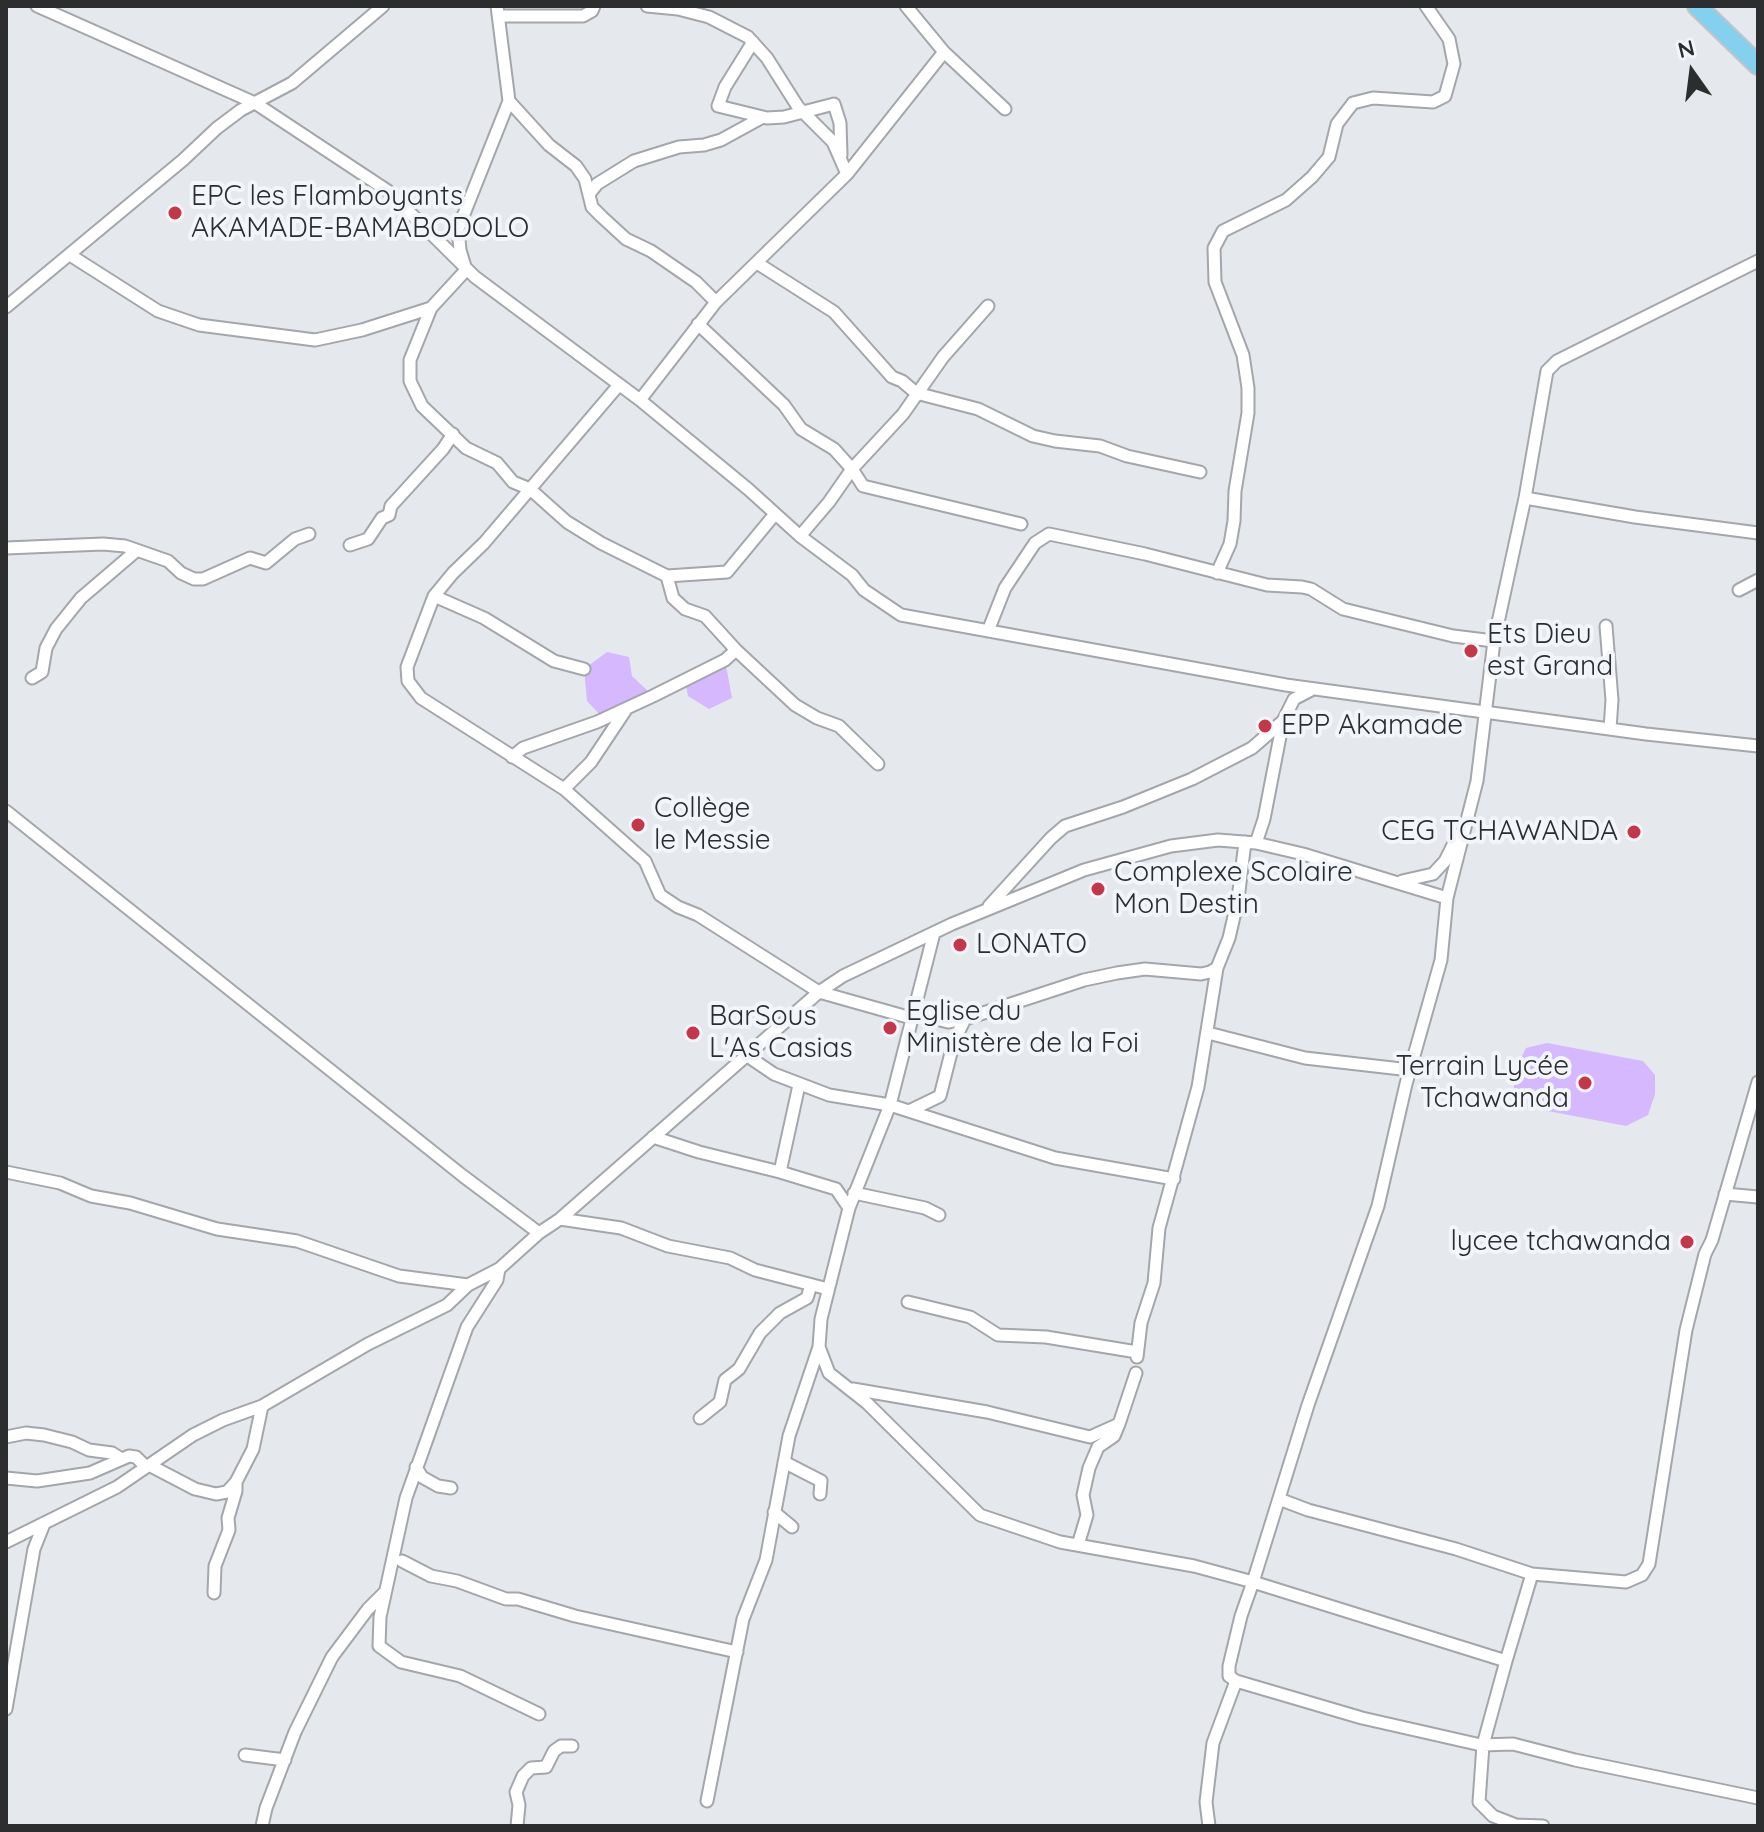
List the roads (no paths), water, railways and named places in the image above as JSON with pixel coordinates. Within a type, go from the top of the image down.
[{"type":"main road","points":[[1697,6],[1758,65]]},
{"type":"street","points":[[37,6],[255,103],[388,191],[466,270],[640,400],[800,536],[852,575],[864,590],[901,615],[1218,675],[1610,729],[1758,746]]},
{"type":"street","points":[[6,307],[217,128],[292,83],[383,6]]},
{"type":"street","points":[[466,270],[458,229],[509,101],[498,11],[583,16],[594,6]]},
{"type":"street","points":[[647,6],[676,8],[709,17],[748,37],[803,111],[833,142],[847,174]]},
{"type":"street","points":[[906,6],[944,52],[1005,109]]},
{"type":"street","points":[[1217,573],[1230,544],[1234,521],[1235,491],[1248,413],[1248,388],[1243,355],[1215,282],[1214,248],[1223,231],[1286,200],[1312,177],[1329,157],[1337,124],[1353,103],[1373,98],[1433,102],[1445,96],[1454,64],[1449,39],[1426,6]]},
{"type":"street","points":[[753,42],[725,87],[718,106],[763,117],[784,117],[834,104],[840,123],[840,160]]},
{"type":"street","points":[[640,400],[716,302],[847,174],[944,52]]},
{"type":"street","points":[[509,101],[549,145],[576,166],[585,179],[592,207],[626,239],[651,251],[696,282],[716,302]]},
{"type":"street","points":[[589,194],[597,184],[634,161],[679,147],[721,140],[763,117]]},
{"type":"street","points":[[70,255],[158,311],[199,325],[315,340],[362,330],[431,308]]},
{"type":"street","points":[[1758,261],[1551,365],[1547,371],[1525,498],[1494,641],[1477,781],[1447,898],[1441,960],[1410,1070],[1378,1206],[1308,1405],[1241,1616],[1229,1666],[1229,1676],[1236,1681],[1362,1718],[1483,1745],[1513,1744],[1758,1798]]},
{"type":"street","points":[[757,263],[834,312],[892,377],[916,393],[978,409],[1033,436],[1100,446],[1127,456],[1200,472]]},
{"type":"street","points":[[466,270],[431,308],[410,360],[410,381],[422,406],[466,448],[497,463],[513,482],[530,489],[567,522],[667,576],[727,572],[775,514]]},
{"type":"street","points":[[800,536],[852,469],[903,414],[916,393],[988,306]]},
{"type":"street","points":[[698,324],[784,405],[801,429],[834,449],[863,486],[1021,524]]},
{"type":"street","points":[[618,386],[434,596],[407,667],[408,681],[421,698],[564,789],[645,861],[660,895],[698,915],[819,992],[948,1022],[1084,980],[1117,973],[1154,969],[1201,974],[1217,968]]},
{"type":"street","points":[[350,545],[368,539],[382,518],[389,515],[391,506],[453,434]]},
{"type":"street","points":[[1525,498],[1635,517],[1758,533]]},
{"type":"street","points":[[6,548],[125,546],[168,561],[181,573],[194,579],[203,579],[250,558],[266,563],[295,539],[309,534]]},
{"type":"street","points":[[988,631],[1005,588],[1035,543],[1049,534],[1279,587],[1311,589],[1343,609],[1453,636],[1494,641]]},
{"type":"street","points":[[32,678],[42,672],[46,648],[73,608],[136,551]]},
{"type":"street","points":[[667,576],[673,598],[685,609],[705,616],[795,705],[839,726],[878,764]]},
{"type":"street","points":[[1739,590],[1758,580]]},
{"type":"street","points":[[434,596],[484,618],[554,661],[584,669]]},
{"type":"street","points":[[1606,626],[1612,700],[1610,729]]},
{"type":"street","points":[[512,757],[523,748],[597,722],[725,660],[736,650]]},
{"type":"street","points":[[908,1302],[970,1317],[998,1335],[1046,1337],[1137,1355],[1141,1323],[1154,1283],[1159,1228],[1198,1087],[1217,968],[1229,938],[1250,843],[1264,819],[1283,721],[1294,699],[1313,689]]},
{"type":"street","points":[[564,789],[591,762],[626,708]]},
{"type":"street","points":[[986,910],[1065,826],[1192,779],[1252,748],[1283,721]]},
{"type":"street","points":[[6,811],[456,1171],[539,1233]]},
{"type":"street","points":[[1390,881],[1417,880],[1433,874],[1445,861],[1463,829]]},
{"type":"street","points":[[6,1542],[12,1532],[44,1524],[94,1499],[193,1435],[262,1406],[368,1344],[447,1305],[468,1285],[499,1269],[539,1233],[560,1219],[819,992],[843,976],[913,942],[1084,870],[1171,846],[1218,840],[1250,843],[1447,898]]},
{"type":"street","points":[[707,1801],[743,1619],[766,1560],[789,1436],[819,1347],[821,1319],[849,1208],[890,1105],[934,933]]},
{"type":"street","points":[[913,942],[926,964]]},
{"type":"street","points":[[951,1124],[941,1110],[940,1096],[954,1041],[965,1019]]},
{"type":"street","points":[[1208,1033],[1305,1058],[1410,1070]]},
{"type":"street","points":[[746,1055],[761,1068],[829,1095],[890,1105],[1055,1158],[1174,1179]]},
{"type":"street","points":[[1279,1499],[1532,1574],[1626,1582],[1642,1575],[1649,1564],[1686,1330],[1705,1254],[1712,1240],[1758,1082]]},
{"type":"street","points":[[780,1172],[799,1085]]},
{"type":"street","points":[[909,1111],[940,1096]]},
{"type":"street","points":[[653,1137],[836,1189],[856,1189],[925,1208],[939,1215]]},
{"type":"street","points":[[6,1172],[60,1183],[91,1196],[130,1203],[217,1229],[297,1241],[399,1276],[468,1285]]},
{"type":"street","points":[[836,1189],[849,1208]]},
{"type":"street","points":[[1725,1194],[1758,1197]]},
{"type":"street","points":[[560,1219],[621,1228],[668,1246],[730,1258],[755,1270],[828,1289]]},
{"type":"street","points":[[499,1269],[497,1280],[467,1327],[406,1498],[380,1617],[379,1646],[401,1662],[460,1676],[539,1714]]},
{"type":"street","points":[[700,1418],[720,1402],[725,1380],[739,1369],[760,1333],[780,1313],[807,1298],[811,1285]]},
{"type":"street","points":[[819,1347],[829,1373],[852,1389],[980,1515],[1060,1542],[1194,1566],[1253,1582],[1506,1661]]},
{"type":"street","points":[[1078,1545],[1087,1515],[1083,1495],[1089,1468],[1098,1447],[1114,1436],[1136,1373]]},
{"type":"street","points":[[852,1389],[987,1412],[1090,1437],[1119,1424]]},
{"type":"street","points":[[6,1478],[37,1481],[90,1473],[120,1458],[136,1457],[195,1489],[216,1494],[227,1492],[236,1482],[253,1449],[262,1406]]},
{"type":"street","points":[[6,1437],[26,1433],[44,1435],[89,1450],[112,1453],[120,1458]]},
{"type":"street","points":[[784,1462],[821,1481],[820,1494]]},
{"type":"street","points":[[416,1467],[422,1477],[438,1486],[451,1488]]},
{"type":"street","points":[[214,1593],[215,1566],[229,1530],[228,1518],[236,1482]]},
{"type":"street","points":[[774,1512],[792,1527]]},
{"type":"street","points":[[6,1709],[16,1633],[34,1549],[44,1524]]},
{"type":"street","points":[[402,1561],[431,1576],[457,1581],[506,1599],[518,1599],[575,1616],[737,1652]]},
{"type":"street","points":[[1532,1574],[1483,1745],[1479,1802],[1493,1816],[1516,1825],[1543,1826]]},
{"type":"street","points":[[262,1826],[295,1732],[332,1657],[385,1591]]},
{"type":"street","points":[[1209,1826],[1206,1802],[1213,1743],[1236,1681]]},
{"type":"street","points":[[517,1826],[519,1805],[516,1792],[523,1776],[531,1768],[546,1767],[554,1751],[561,1746],[572,1746]]},
{"type":"street","points":[[245,1755],[285,1760]]},
{"type":"place","name":"EPC les Flamboyants AKAMADE-BAMABODOLO","points":[[175,213]]},
{"type":"place","name":"Ets Dieu est Grand","points":[[1471,651]]},
{"type":"place","name":"EPP Akamade","points":[[1265,726]]},
{"type":"place","name":"Collège le Messie","points":[[638,825]]},
{"type":"place","name":"CEG TCHAWANDA","points":[[1634,832]]},
{"type":"place","name":"Complexe Scolaire Mon Destin","points":[[1098,889]]},
{"type":"place","name":"LONATO","points":[[960,945]]},
{"type":"place","name":"Eglise du Ministère de la Foi","points":[[890,1028]]},
{"type":"place","name":"BarSous L'As Casias","points":[[693,1033]]},
{"type":"place","name":"Terrain Lycée Tchawanda","points":[[1585,1083]]},
{"type":"place","name":"lycee tchawanda","points":[[1687,1242]]}]
